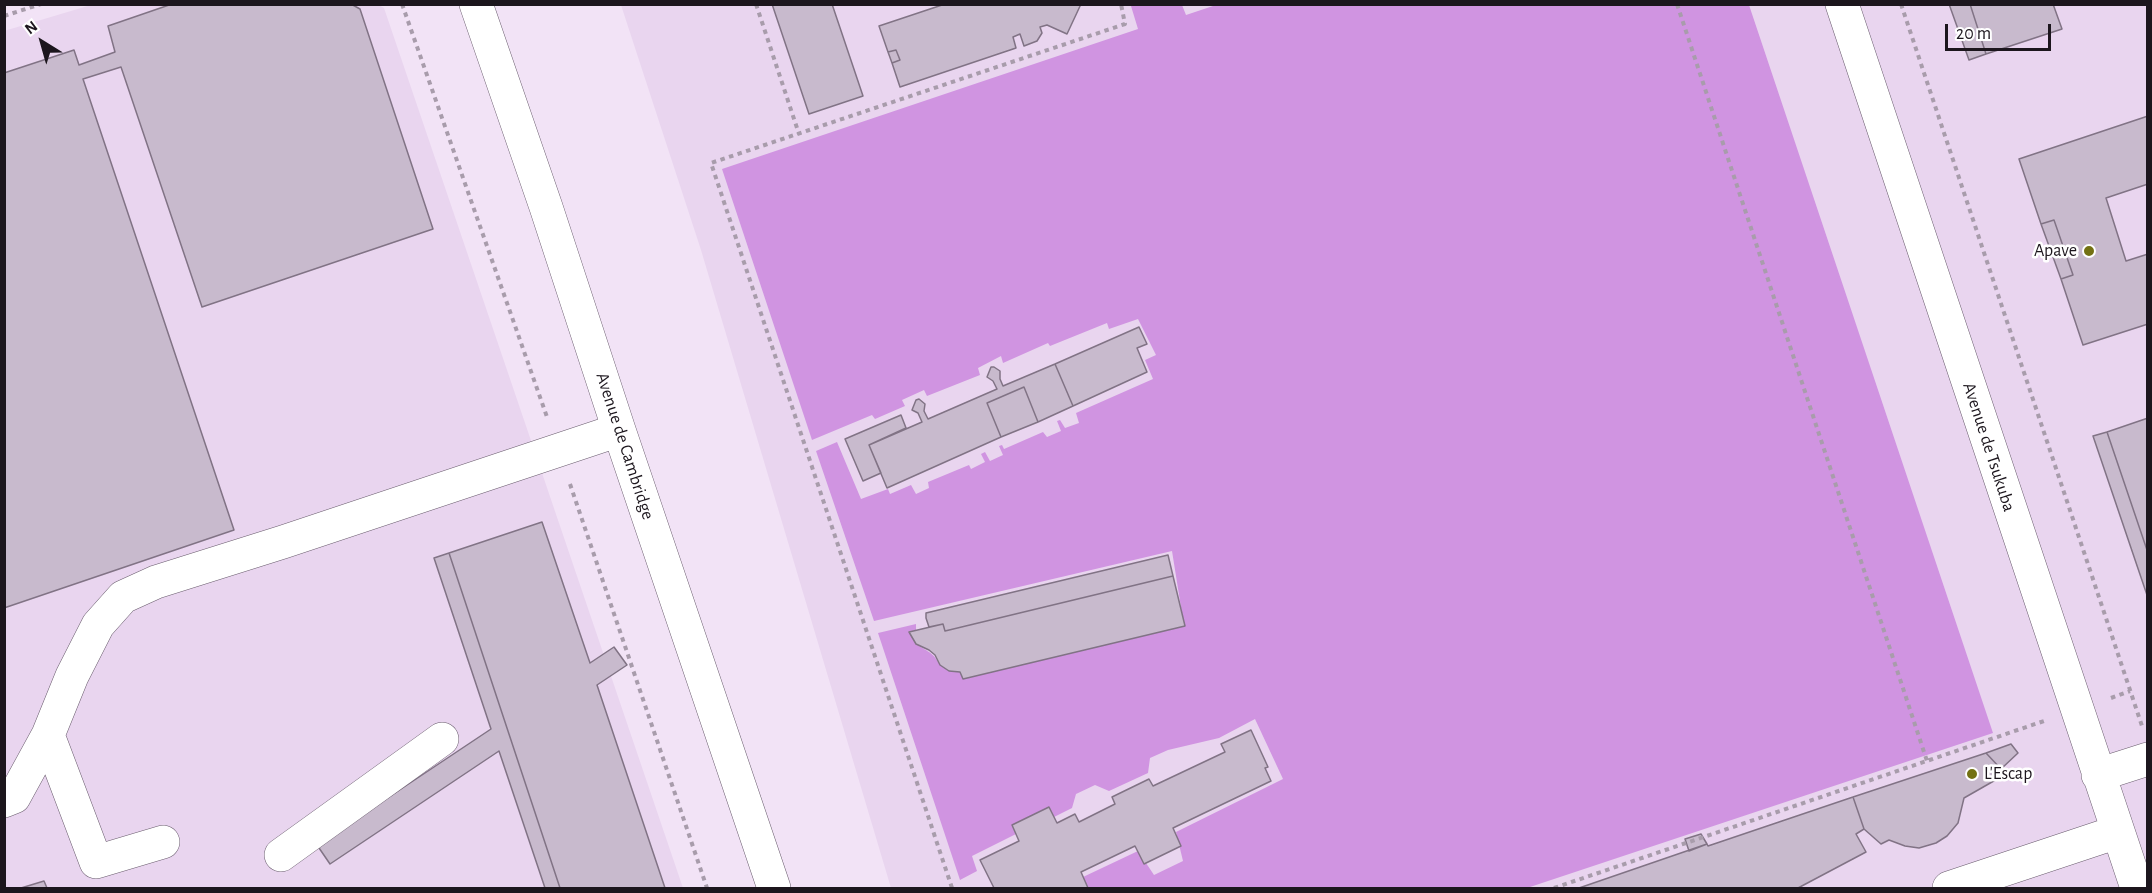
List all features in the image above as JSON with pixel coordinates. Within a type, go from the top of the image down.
[{"type":"street","name":"Avenue de Cambridge","points":[[476,4],[774,888]]},
{"type":"street","name":"Avenue de Tsukuba","points":[[1842,4],[2137,888]]},
{"type":"street","points":[[4,801],[14,797],[48,735],[72,676],[98,625],[123,597],[156,582],[294,539],[619,430]]},
{"type":"street","points":[[48,735],[96,862],[163,842]]},
{"type":"street","points":[[281,855],[442,739]]},
{"type":"street","points":[[2098,775],[2146,746]]},
{"type":"street","points":[[1949,888],[2117,832]]},
{"type":"path","points":[[4,16],[41,4]]},
{"type":"path","points":[[756,4],[799,134]]},
{"type":"path","points":[[952,888],[711,163],[1125,24],[1121,4]]},
{"type":"path","points":[[1677,4],[1927,761]]},
{"type":"path","points":[[1901,4],[2130,691],[2146,746]]},
{"type":"path","points":[[2110,698],[2130,691]]},
{"type":"path","points":[[1554,888],[2053,718]]},
{"type":"shaded area","points":[[377,4],[384,8],[683,888],[5,888],[4,31],[91,5]]},
{"type":"shaded area","points":[[1219,4],[1749,5],[1993,733],[1527,888],[1087,888],[1083,877],[1138,851],[1154,875],[1183,861],[1176,832],[1283,779],[1255,719],[1219,738],[1168,750],[1150,758],[1148,773],[1109,791],[1095,785],[1076,794],[1072,808],[1054,817],[1049,807],[1012,825],[1016,834],[972,856],[977,871],[960,880],[878,633],[916,624],[916,630],[909,632],[915,642],[932,655],[940,665],[960,672],[963,679],[1184,626],[1172,551],[874,621],[816,451],[837,442],[861,499],[888,489],[890,494],[911,485],[916,494],[929,488],[928,482],[969,465],[971,469],[985,462],[981,454],[985,452],[990,461],[1003,455],[999,446],[1002,445],[1004,449],[1043,432],[1047,437],[1061,431],[1057,421],[1060,420],[1065,428],[1079,423],[1076,413],[1153,379],[1145,360],[1156,355],[1138,319],[1109,329],[1107,323],[1050,346],[1048,343],[1003,363],[1001,356],[978,368],[980,375],[927,396],[924,390],[902,400],[905,406],[875,419],[872,415],[812,440],[722,169],[1138,29],[1131,6],[1182,5],[1186,15]]},
{"type":"shaded area","points":[[621,5],[2147,5],[2147,888],[891,888],[701,250]]},
{"type":"building","points":[[172,4],[351,4],[360,9],[433,229],[202,307],[121,67],[83,79],[234,530],[4,608],[4,73],[74,50],[79,65],[115,52],[108,26]]},
{"type":"building","points":[[772,4],[832,4],[863,96],[809,114]]},
{"type":"building","points":[[945,4],[1081,4],[1067,34],[1047,25],[1040,27],[1042,33],[1037,41],[1024,46],[1020,34],[1013,37],[1016,48],[900,87],[892,63],[900,60],[896,50],[888,52],[879,26]]},
{"type":"building","points":[[1949,4],[1970,4],[1986,54],[1969,60]]},
{"type":"building","points":[[1970,4],[2053,4],[2062,29],[1986,54]]},
{"type":"building","points":[[896,50],[900,60],[892,63],[888,52]]},
{"type":"building","points":[[2148,116],[2148,184],[2106,198],[2126,261],[2148,254],[2148,324],[2083,345],[2061,279],[2073,275],[2054,220],[2041,224],[2019,159]]},
{"type":"building","points":[[2054,220],[2073,275],[2061,279],[2041,224]]},
{"type":"building","points":[[1139,327],[1147,344],[1137,348],[1147,372],[1073,406],[1055,364]]},
{"type":"building","points":[[1055,364],[1073,406],[1038,422],[1024,387],[987,403],[1001,437],[887,488],[869,445],[922,422],[918,413],[912,410],[916,400],[919,399],[925,404],[924,411],[928,419],[997,389],[993,381],[987,377],[991,367],[1000,371],[1003,386]]},
{"type":"building","points":[[1024,387],[1038,422],[1001,437],[987,403]]},
{"type":"building","points":[[901,415],[906,428],[869,445],[881,473],[863,481],[845,439]]},
{"type":"building","points":[[2148,418],[2148,553],[2107,432]]},
{"type":"building","points":[[2107,432],[2148,553],[2148,598],[2093,436]]},
{"type":"building","points":[[542,522],[590,663],[614,647],[627,665],[597,685],[665,888],[560,888],[449,553]]},
{"type":"building","points":[[449,553],[560,888],[545,888],[499,751],[330,864],[317,845],[491,729],[434,558]]},
{"type":"building","points":[[1168,555],[1173,576],[945,631],[943,624],[929,627],[926,618],[926,613]]},
{"type":"building","points":[[1173,576],[1185,626],[963,679],[960,672],[949,671],[940,665],[935,655],[916,644],[909,632],[943,624],[945,631]]},
{"type":"building","points":[[1251,730],[1268,767],[1265,768],[1271,781],[1173,828],[1181,846],[1144,864],[1135,846],[1081,872],[1088,888],[994,888],[980,860],[1019,841],[1012,825],[1049,807],[1057,823],[1075,814],[1079,822],[1115,804],[1112,797],[1149,779],[1153,786],[1225,752],[1221,744]]},
{"type":"building","points":[[2011,744],[2018,753],[2001,769],[1986,753]]},
{"type":"building","points":[[1986,753],[2001,769],[1999,778],[1964,798],[1958,823],[1947,836],[1936,843],[1919,848],[1889,840],[1881,844],[1864,829],[1853,797]]},
{"type":"building","points":[[1853,797],[1864,829],[1856,834],[1866,852],[1798,888],[1579,888],[1707,844],[1708,846]]},
{"type":"building","points":[[1701,834],[1707,844],[1689,851],[1685,839]]},
{"type":"building","points":[[44,881],[47,888],[21,888]]},
{"type":"place","name":"Apave","points":[[2089,251]]},
{"type":"place","name":"L'Escap","points":[[1972,774]]}]
